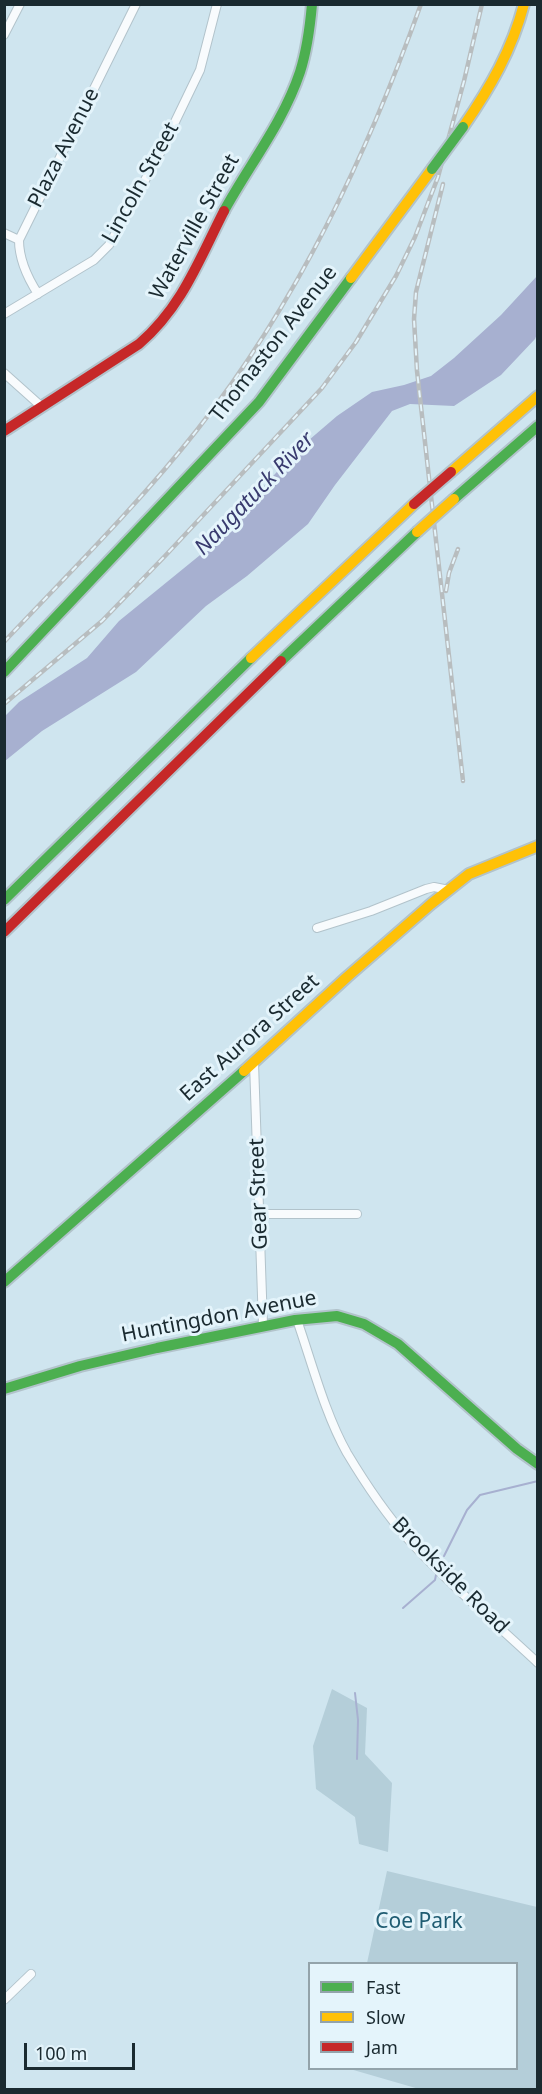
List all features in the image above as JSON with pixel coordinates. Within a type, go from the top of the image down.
[{"type":"main road","name":"Waterville Street","points":[[4,430],[139,344],[156,331],[174,309],[222,216],[291,95],[306,50],[312,4]]},
{"type":"main road","name":"Thomaston Avenue","points":[[4,672],[259,402],[432,170],[486,93],[515,37],[524,4]]},
{"type":"main road","points":[[4,900],[291,618],[414,504],[537,396]]},
{"type":"main road","points":[[4,932],[299,642],[417,532],[537,426]]},
{"type":"main road","name":"East Aurora Street","points":[[4,1282],[254,1063],[346,977],[448,890],[469,874],[537,846]]},
{"type":"main road","name":"Huntingdon Avenue","points":[[4,1389],[100,1360],[263,1325],[327,1315],[346,1318],[380,1332],[398,1344],[537,1464]]},
{"type":"street","points":[[4,35],[21,4]]},
{"type":"street","name":"Plaza Avenue","points":[[19,240],[136,4]]},
{"type":"street","name":"Lincoln Street","points":[[4,314],[94,260],[119,231],[200,70],[217,4]]},
{"type":"street","points":[[4,233],[19,240],[22,262],[38,294]]},
{"type":"street","points":[[4,373],[42,407]]},
{"type":"street","points":[[317,928],[371,911],[426,889],[434,887],[448,890]]},
{"type":"street","name":"Gear Street","points":[[254,1063],[263,1325]]},
{"type":"street","points":[[260,1214],[357,1214]]},
{"type":"street","name":"Brookside Road","points":[[297,1320],[346,1452],[386,1512],[439,1570],[537,1663]]},
{"type":"street","points":[[4,2000],[31,1974]]},
{"type":"green space","points":[[332,1689],[367,1708],[365,1754],[392,1783],[388,1852],[359,1844],[355,1817],[316,1789],[313,1746]]},
{"type":"green space","name":"Coe Park","points":[[387,1871],[537,1907],[537,2089],[419,2089],[353,2070],[518,2070],[518,1962],[367,1962]]},
{"type":"water","points":[[537,276],[537,334],[501,375],[454,406],[410,404],[392,411],[308,524],[247,576],[206,606],[136,672],[42,731],[5,761],[5,716],[19,702],[87,658],[119,621],[205,551],[295,452],[337,416],[372,392],[431,376],[501,315]]},
{"type":"waterway","points":[[444,1556],[467,1510],[480,1495],[538,1481]]},
{"type":"waterway","points":[[403,1608],[435,1580],[436,1575]]},
{"type":"waterway","points":[[355,1693],[358,1720],[357,1759]]},
{"type":"railway","points":[[4,642],[103,538],[174,458],[233,381],[267,331],[298,279],[353,172],[421,4]]},
{"type":"railway","points":[[4,704],[102,621],[322,388],[356,342],[396,276],[415,237],[438,177],[482,4]]},
{"type":"railway","points":[[443,184],[416,292],[414,319],[417,371],[463,781]]},
{"type":"railway","points":[[446,591],[449,573],[458,549]]},
{"type":"traffic: fast","points":[[224,211],[275,126],[293,91],[305,55],[312,4]]},
{"type":"traffic: fast","points":[[432,169],[463,127]]},
{"type":"traffic: fast","points":[[4,672],[259,402],[351,278]]},
{"type":"traffic: fast","points":[[454,499],[538,426]]},
{"type":"traffic: fast","points":[[281,661],[417,532]]},
{"type":"traffic: fast","points":[[4,900],[251,658]]},
{"type":"traffic: fast","points":[[4,1282],[244,1071]]},
{"type":"traffic: fast","points":[[4,1389],[80,1366],[157,1348],[295,1320],[337,1316],[364,1324],[398,1344],[517,1449],[538,1464]]},
{"type":"traffic: slow","points":[[463,127],[499,68],[524,4]]},
{"type":"traffic: slow","points":[[351,278],[432,169]]},
{"type":"traffic: slow","points":[[451,472],[538,396]]},
{"type":"traffic: slow","points":[[417,532],[454,499]]},
{"type":"traffic: slow","points":[[251,658],[414,504]]},
{"type":"traffic: slow","points":[[244,1071],[347,977],[469,874],[538,846]]},
{"type":"traffic: jam","points":[[4,431],[139,344],[154,330],[178,299],[224,211]]},
{"type":"traffic: jam","points":[[414,504],[451,472]]},
{"type":"traffic: jam","points":[[4,932],[281,661]]},
{"type":"water label","name":"Naugatuck River","points":[[255,494]]}]
